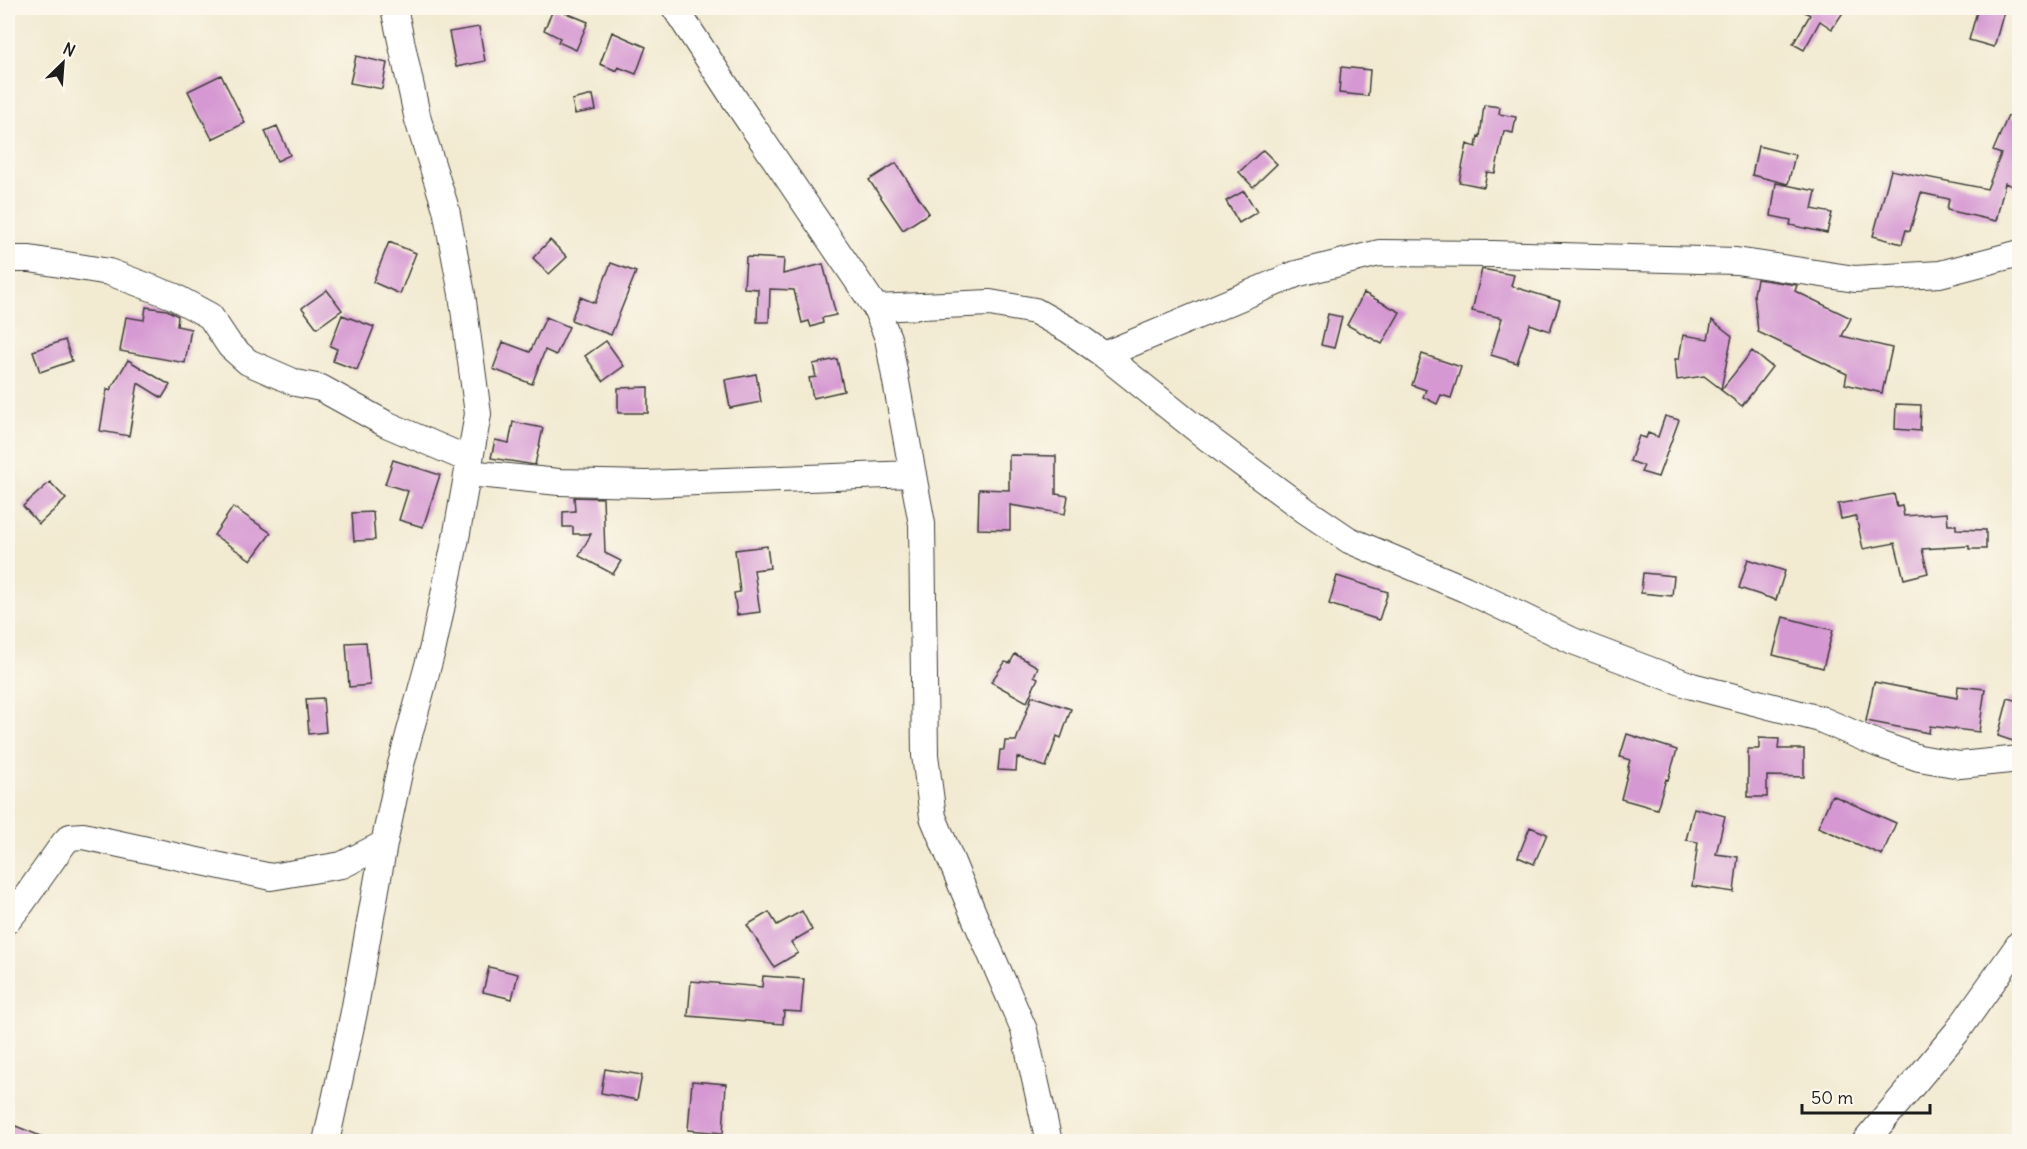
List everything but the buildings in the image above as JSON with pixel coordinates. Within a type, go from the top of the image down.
[{"type":"street","points":[[326,1142],[354,1012],[384,844],[400,768],[433,647],[478,414],[462,294],[446,209],[418,120],[394,8]]},
{"type":"street","points":[[675,8],[876,308],[888,338],[922,524],[925,754],[933,817],[975,920],[1024,1030],[1049,1142]]},
{"type":"street","points":[[1104,355],[1296,274],[1379,253],[1736,261],[1855,279],[1940,274],[2019,253]]},
{"type":"street","points":[[8,259],[30,259],[109,272],[173,296],[210,316],[230,346],[248,362],[297,383],[321,388],[469,466],[559,482],[646,484],[913,474]]},
{"type":"street","points":[[876,308],[990,303],[1035,311],[1069,330],[1104,355],[1209,439],[1349,540],[1465,589],[1573,641],[1692,686],[1820,719],[1878,744],[1919,758],[1960,765],[2019,759]]},
{"type":"street","points":[[8,920],[70,837],[83,837],[271,877],[342,865],[384,844]]},
{"type":"street","points":[[1865,1142],[1956,1032],[2019,943]]}]
